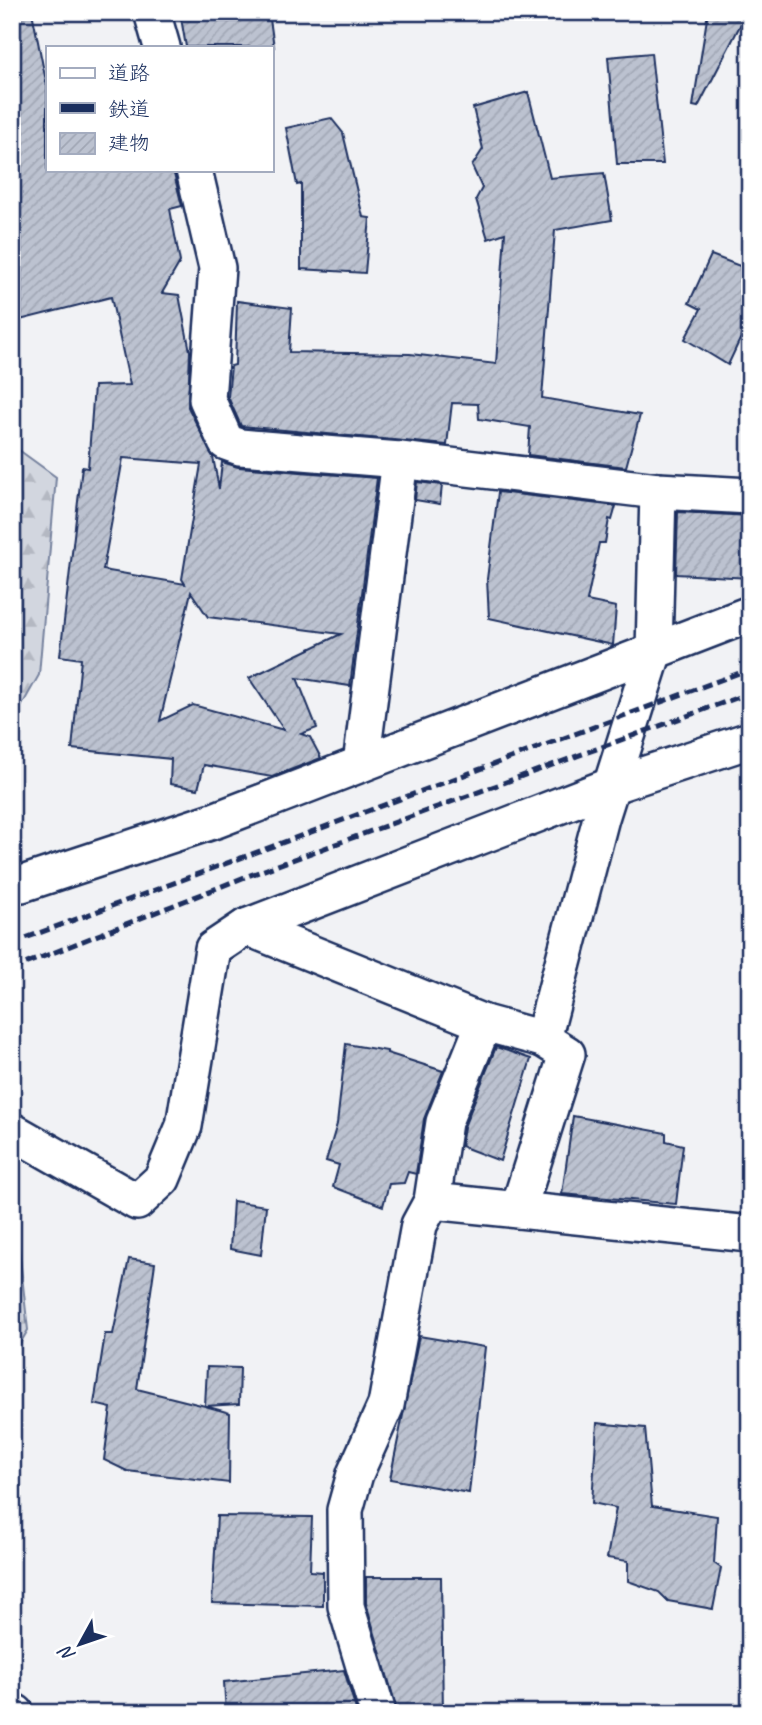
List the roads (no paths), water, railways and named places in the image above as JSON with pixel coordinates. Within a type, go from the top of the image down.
[{"type":"street","points":[[152,12],[162,46]]},
{"type":"street","points":[[194,172],[217,268],[207,399],[226,442],[240,447],[400,460],[658,491],[750,496]]},
{"type":"street","points":[[361,764],[400,460]]},
{"type":"street","points":[[543,1039],[610,786],[654,651],[658,491]]},
{"type":"street","points":[[22,884],[216,820],[750,614]]},
{"type":"street","points":[[12,1131],[137,1202],[162,1179],[184,1126],[213,949],[246,927],[610,786],[750,740]]},
{"type":"street","points":[[246,927],[484,1023],[543,1039],[567,1054],[518,1210]]},
{"type":"street","points":[[378,1713],[346,1606],[345,1510],[355,1474],[386,1405],[419,1225],[432,1201],[444,1122],[484,1023]]},
{"type":"street","points":[[432,1201],[750,1234]]},
{"type":"railway","points":[[12,943],[750,669]]},
{"type":"railway","points":[[12,969],[245,877],[750,693]]}]
